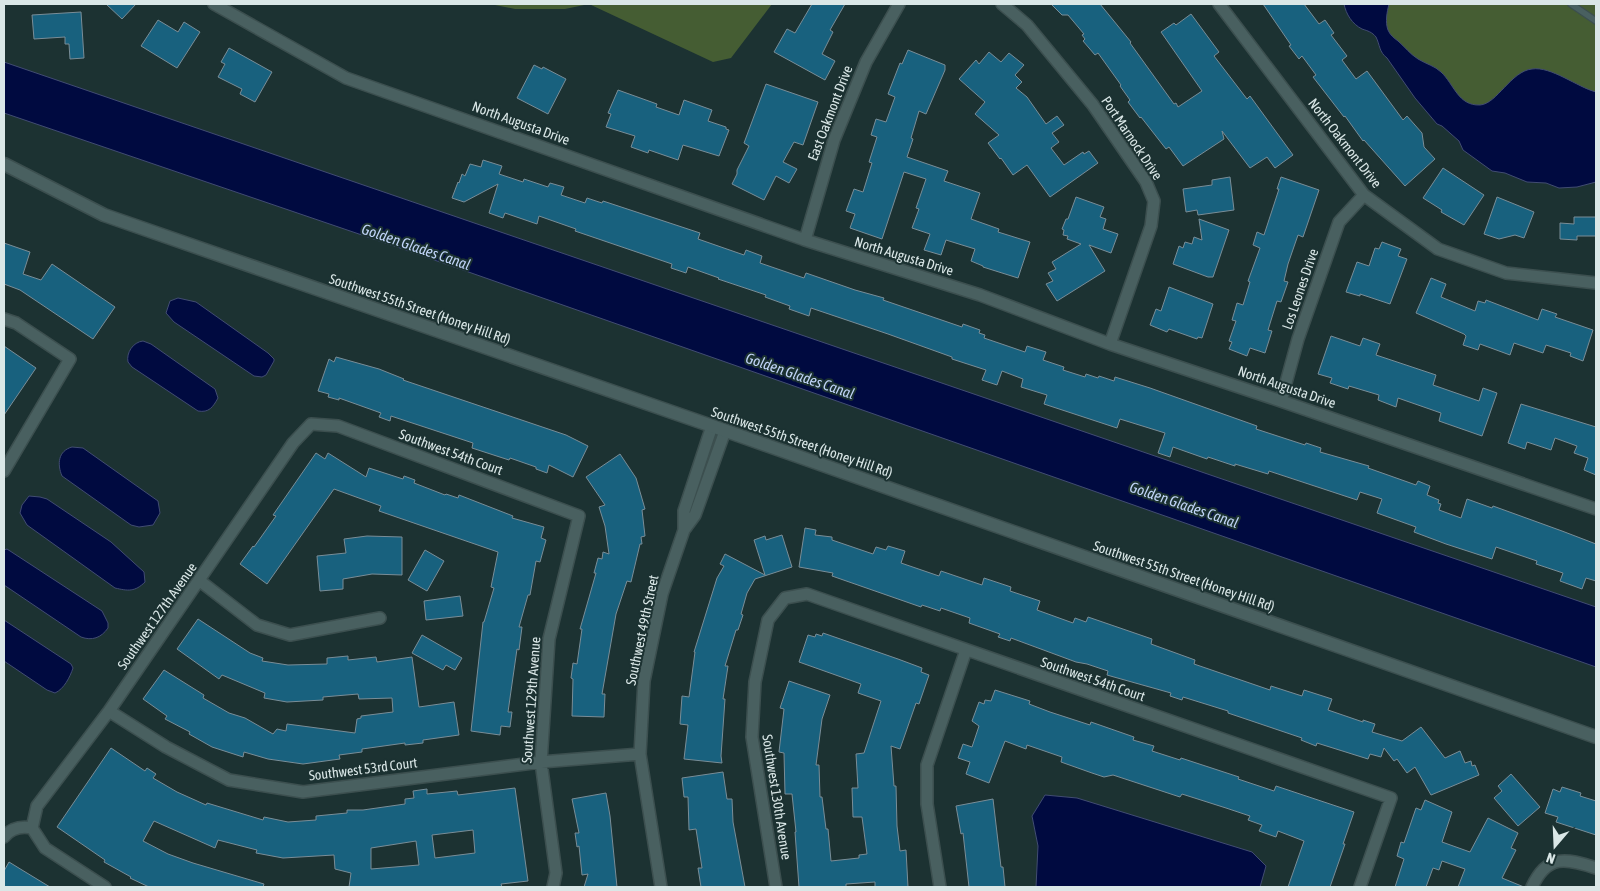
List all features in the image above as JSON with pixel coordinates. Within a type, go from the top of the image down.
[{"type":"street","name":"North Augusta Drive","points":[[214,4],[346,78],[804,240],[980,295],[1110,344],[1596,509]]},
{"type":"street","name":"East Oakmont Drive","points":[[804,240],[834,140],[866,62],[900,4]]},
{"type":"street","name":"Port Marnock Drive","points":[[1002,4],[1027,25],[1093,105],[1146,182],[1154,201],[1151,226],[1110,344]]},
{"type":"street","name":"North Oakmont Drive","points":[[1220,4],[1364,195],[1438,249],[1506,273],[1596,283]]},
{"type":"street","name":"Southwest 55th Street (Honey Hill Rd)","points":[[4,164],[104,215],[712,426],[1596,737]]},
{"type":"street","name":"Los Leones Drive","points":[[1281,401],[1298,339],[1339,222],[1364,195]]},
{"type":"street","points":[[4,319],[16,324],[70,359],[4,471]]},
{"type":"street","name":"Southwest 54th Court","points":[[310,424],[338,426],[579,516]]},
{"type":"street","name":"Southwest 127th Avenue","points":[[32,828],[37,806],[109,711],[293,443],[310,424]]},
{"type":"street","name":"Southwest 49th Street","points":[[684,530],[684,511],[712,426]]},
{"type":"street","name":"Southwest 49th Street","points":[[661,887],[640,754],[644,681],[662,594],[684,530],[694,515],[724,431]]},
{"type":"street","name":"Southwest 129th Avenue","points":[[553,887],[556,873],[541,762],[549,639],[579,516]]},
{"type":"street","points":[[200,581],[258,625],[290,635],[380,618]]},
{"type":"street","name":"Southwest 54th Court","points":[[785,598],[807,594],[1391,798],[1360,887]]},
{"type":"street","name":"Southwest 130th Avenue","points":[[776,887],[752,737],[755,682],[768,620],[785,598]]},
{"type":"street","points":[[940,887],[927,804],[927,765],[966,650]]},
{"type":"street","name":"Southwest 53rd Court","points":[[109,711],[166,747],[229,780],[303,792],[541,762],[640,754]]},
{"type":"street","points":[[4,837],[8,831],[23,826],[32,828],[46,848],[105,887]]},
{"type":"street","points":[[1532,887],[1543,869],[1550,864],[1570,860],[1596,868]]},
{"type":"lane","points":[[1571,4],[1596,21]]},
{"type":"green space","points":[[490,4],[589,4],[565,9],[515,9]]},
{"type":"green space","points":[[589,4],[772,4],[731,58],[713,62]]},
{"type":"green space","points":[[1364,4],[1596,4],[1596,170],[1479,148]]},
{"type":"water","points":[[1344,4],[1389,4],[1387,24],[1391,35],[1415,57],[1439,70],[1466,102],[1480,105],[1486,103],[1517,75],[1532,69],[1556,74],[1596,92],[1596,182],[1577,187],[1559,188],[1546,183],[1527,182],[1505,173],[1492,171],[1463,150],[1459,141],[1437,124],[1382,53],[1376,37],[1352,22]]},
{"type":"water","name":"Golden Glades Canal","points":[[4,62],[1596,607],[1596,667],[400,248],[4,113]]},
{"type":"water","points":[[178,298],[196,302],[268,353],[274,361],[266,375],[262,377],[254,376],[174,322],[166,313],[170,301]]},
{"type":"water","points":[[143,341],[151,344],[215,389],[218,398],[212,407],[205,411],[198,411],[132,367],[128,362],[129,352],[136,343]]},
{"type":"water","points":[[72,447],[83,448],[158,501],[160,513],[153,525],[139,527],[131,525],[62,476],[59,467],[61,455]]},
{"type":"water","points":[[29,496],[47,499],[111,542],[144,572],[145,582],[138,588],[131,590],[115,588],[27,525],[20,513],[22,505]]},
{"type":"water","points":[[7,549],[102,611],[108,623],[108,628],[96,638],[81,637],[4,585],[4,550]]},
{"type":"water","points":[[4,620],[71,664],[73,668],[70,675],[64,686],[58,691],[55,693],[47,690],[4,661]]},
{"type":"water","points":[[1045,795],[1077,798],[1252,852],[1266,866],[1260,887],[1036,887],[1038,846],[1032,816]]},
{"type":"building","points":[[106,4],[136,4],[122,19]]},
{"type":"building","points":[[812,4],[845,4],[830,30],[833,32],[822,54],[835,61],[825,80],[774,52],[787,29],[795,33]]},
{"type":"building","points":[[1051,4],[1100,4],[1131,42],[1178,107],[1202,91],[1161,32],[1174,23],[1176,25],[1191,14],[1219,52],[1214,56],[1247,99],[1250,96],[1293,155],[1275,168],[1267,157],[1250,168],[1222,131],[1224,139],[1183,166],[1169,147],[1166,149],[1128,102],[1130,100],[1121,85],[1098,53],[1095,55],[1083,41],[1085,39],[1082,35],[1084,34],[1068,15],[1062,15]]},
{"type":"building","points":[[1263,4],[1304,4],[1319,24],[1325,20],[1334,33],[1331,35],[1347,56],[1342,60],[1356,79],[1367,71],[1403,120],[1407,116],[1422,133],[1424,147],[1435,159],[1405,186],[1363,141],[1344,117],[1313,77],[1316,75],[1302,56],[1299,59],[1289,46],[1291,45]]},
{"type":"building","points":[[81,12],[84,58],[70,59],[69,44],[65,44],[65,37],[34,39],[32,15]]},
{"type":"building","points":[[158,20],[178,32],[184,22],[200,32],[177,68],[141,46]]},
{"type":"building","points":[[229,48],[272,72],[255,102],[240,94],[242,89],[218,77],[225,64],[221,62]]},
{"type":"building","points":[[908,50],[945,65],[945,70],[926,114],[919,111],[907,157],[948,171],[944,181],[980,193],[971,219],[999,229],[998,232],[1030,242],[1018,278],[983,267],[971,261],[975,249],[946,240],[941,255],[924,250],[930,234],[912,228],[919,209],[916,208],[926,179],[904,172],[882,239],[850,228],[855,214],[846,211],[854,189],[863,192],[872,163],[869,162],[877,137],[871,135],[876,119],[886,122],[895,97],[888,94],[900,63],[902,64]]},
{"type":"building","points":[[989,52],[1001,62],[1009,53],[1024,65],[1015,75],[1022,82],[1016,88],[1027,97],[1046,124],[1057,116],[1064,125],[1052,133],[1059,142],[1051,148],[1064,165],[1083,152],[1084,154],[1089,151],[1098,163],[1050,197],[1027,165],[1013,175],[1000,159],[988,143],[999,135],[975,114],[985,102],[959,79],[976,60],[979,64]]},
{"type":"building","points":[[534,65],[542,69],[543,67],[566,79],[548,114],[517,98]]},
{"type":"building","points":[[766,84],[818,102],[803,145],[794,142],[783,162],[797,169],[789,183],[776,176],[764,200],[732,184],[749,146],[744,143]]},
{"type":"building","points":[[618,90],[657,104],[656,107],[679,115],[684,100],[712,110],[708,121],[726,127],[729,130],[719,156],[683,145],[678,160],[649,150],[648,153],[631,147],[635,136],[606,127],[611,114],[608,113]]},
{"type":"building","points":[[483,160],[502,166],[499,174],[523,182],[524,179],[548,187],[550,183],[564,187],[561,195],[585,203],[587,198],[602,203],[603,201],[700,233],[698,239],[744,255],[746,250],[762,256],[760,263],[804,278],[806,273],[884,298],[883,300],[962,327],[963,324],[980,330],[979,333],[985,335],[984,338],[1025,352],[1027,346],[1046,352],[1043,360],[1064,367],[1063,370],[1085,377],[1086,374],[1114,381],[1115,377],[1257,426],[1256,429],[1305,445],[1306,443],[1321,448],[1320,452],[1369,466],[1368,468],[1416,485],[1418,481],[1430,486],[1427,495],[1439,500],[1438,503],[1441,504],[1439,510],[1461,518],[1467,499],[1492,508],[1493,506],[1562,531],[1596,544],[1596,581],[1586,578],[1582,589],[1560,581],[1563,573],[1536,564],[1537,561],[1496,547],[1492,559],[1414,532],[1416,527],[1377,513],[1382,499],[1360,492],[1357,500],[1269,471],[1268,474],[1208,457],[1207,459],[1173,447],[1170,457],[1158,453],[1165,433],[1120,419],[1117,428],[1044,404],[1047,395],[1021,387],[1023,379],[1002,371],[997,385],[982,380],[986,370],[888,334],[811,308],[809,316],[789,309],[790,306],[765,297],[766,295],[688,267],[686,273],[671,268],[672,264],[575,231],[576,229],[539,216],[537,224],[505,213],[503,218],[489,213],[498,184],[464,202],[452,198],[462,174],[465,176],[470,164],[481,167]]},
{"type":"building","points":[[1443,168],[1484,195],[1464,225],[1441,212],[1442,210],[1423,198]]},
{"type":"building","points":[[1230,177],[1234,210],[1198,215],[1197,210],[1186,212],[1183,189],[1212,185],[1212,180]]},
{"type":"building","points":[[1281,177],[1319,190],[1303,237],[1298,235],[1288,264],[1284,281],[1288,282],[1281,302],[1277,301],[1268,330],[1272,331],[1265,353],[1250,348],[1247,356],[1229,349],[1232,342],[1229,341],[1236,321],[1232,320],[1237,303],[1243,305],[1250,282],[1248,281],[1260,248],[1253,245],[1257,232],[1264,235]]},
{"type":"building","points":[[1076,197],[1104,207],[1100,217],[1106,219],[1103,229],[1118,234],[1111,253],[1089,245],[1105,271],[1057,301],[1046,284],[1053,281],[1048,273],[1056,269],[1052,262],[1081,244],[1067,239],[1068,236],[1063,235],[1064,230],[1062,229]]},
{"type":"building","points":[[1497,197],[1534,212],[1524,238],[1515,235],[1499,239],[1484,234]]},
{"type":"building","points":[[1574,217],[1596,217],[1596,236],[1577,236],[1577,240],[1560,239],[1560,223],[1574,224]]},
{"type":"building","points":[[1199,219],[1229,230],[1213,277],[1208,277],[1173,264],[1179,246],[1183,248],[1185,242],[1192,244],[1194,237],[1202,240]]},
{"type":"building","points":[[1382,242],[1401,249],[1398,256],[1407,259],[1390,304],[1360,294],[1360,296],[1346,292],[1357,262],[1369,266],[1375,248],[1379,249]]},
{"type":"building","points":[[4,243],[30,252],[23,274],[41,280],[52,264],[115,307],[93,339],[20,290],[4,284]]},
{"type":"building","points":[[1431,278],[1446,284],[1441,297],[1475,311],[1478,301],[1485,303],[1486,300],[1538,320],[1542,309],[1557,314],[1555,317],[1593,330],[1583,361],[1570,356],[1571,353],[1546,345],[1543,353],[1514,343],[1510,355],[1480,344],[1478,350],[1463,345],[1466,336],[1464,334],[1416,313]]},
{"type":"building","points":[[1169,287],[1213,304],[1202,338],[1198,337],[1197,339],[1169,329],[1167,332],[1150,325],[1156,309],[1161,311]]},
{"type":"building","points":[[1331,336],[1360,346],[1363,338],[1380,344],[1376,355],[1436,375],[1433,385],[1479,401],[1483,388],[1497,393],[1482,436],[1439,421],[1441,413],[1398,398],[1396,407],[1378,400],[1379,395],[1349,386],[1348,389],[1330,383],[1332,378],[1318,374]]},
{"type":"building","points":[[4,346],[36,368],[4,415]]},
{"type":"building","points":[[336,357],[379,369],[403,380],[566,435],[588,446],[573,477],[549,465],[547,473],[510,458],[509,460],[472,448],[473,443],[391,416],[390,421],[379,417],[381,413],[339,398],[339,400],[328,397],[329,394],[318,391],[329,359],[334,362]]},
{"type":"building","points":[[1521,404],[1596,427],[1596,475],[1584,470],[1588,458],[1574,453],[1577,446],[1555,438],[1551,450],[1527,442],[1525,449],[1508,443]]},
{"type":"building","points":[[316,453],[325,459],[328,453],[366,477],[369,468],[403,479],[404,476],[415,480],[414,483],[445,495],[458,498],[459,495],[513,516],[512,518],[544,527],[541,538],[546,540],[540,562],[536,561],[530,595],[528,595],[519,627],[522,627],[508,712],[512,712],[510,727],[501,726],[500,735],[471,731],[483,622],[494,588],[491,587],[498,552],[379,511],[381,506],[334,489],[267,584],[240,564],[276,516],[273,515]]},
{"type":"building","points":[[620,454],[636,478],[645,509],[642,510],[645,536],[641,537],[642,544],[640,544],[631,582],[627,581],[616,614],[602,694],[605,694],[604,717],[572,716],[573,679],[571,678],[573,663],[577,664],[582,629],[580,629],[596,573],[594,573],[598,558],[602,559],[603,552],[609,554],[605,526],[599,507],[605,505],[586,477]]},
{"type":"building","points":[[805,528],[816,530],[815,535],[832,537],[832,540],[873,554],[876,547],[886,550],[888,546],[905,551],[901,563],[939,576],[941,571],[982,585],[984,578],[1011,587],[1010,591],[1040,601],[1037,610],[1073,623],[1075,618],[1086,622],[1088,617],[1152,639],[1151,644],[1195,660],[1194,664],[1270,690],[1271,686],[1302,696],[1304,690],[1332,699],[1328,710],[1363,722],[1363,720],[1375,724],[1372,732],[1402,741],[1421,727],[1445,758],[1460,751],[1465,763],[1471,761],[1472,766],[1475,765],[1479,775],[1431,795],[1415,767],[1407,773],[1397,759],[1394,761],[1384,748],[1381,757],[1370,754],[1368,759],[1317,743],[1316,746],[1301,740],[1302,738],[1228,713],[1228,711],[1183,697],[1182,700],[1170,696],[1171,693],[1107,675],[1108,671],[1076,662],[1011,638],[1010,641],[998,637],[1000,634],[969,623],[970,618],[941,608],[940,611],[922,605],[921,607],[832,576],[833,573],[799,567]]},
{"type":"building","points":[[782,535],[792,567],[755,579],[747,593],[741,614],[743,615],[738,630],[736,630],[725,666],[728,666],[723,699],[725,699],[722,763],[684,759],[688,725],[680,724],[682,696],[689,697],[694,652],[717,578],[724,566],[720,564],[725,554],[765,575],[754,540],[765,536],[766,540]]},
{"type":"building","points":[[367,536],[402,537],[402,575],[372,574],[343,579],[343,589],[320,591],[317,556],[346,553],[344,539]]},
{"type":"building","points":[[425,550],[444,561],[427,591],[408,580]]},
{"type":"building","points":[[460,596],[463,616],[426,620],[424,601]]},
{"type":"building","points":[[198,619],[250,653],[263,658],[262,661],[288,665],[327,664],[327,658],[348,656],[348,660],[376,657],[377,662],[412,657],[419,707],[454,702],[459,735],[423,740],[423,743],[405,745],[405,743],[362,749],[362,752],[339,755],[340,759],[303,764],[268,759],[244,752],[243,757],[212,747],[189,734],[190,732],[165,719],[167,716],[143,699],[164,670],[204,695],[203,698],[273,734],[277,729],[286,731],[287,724],[355,733],[357,719],[361,718],[361,716],[393,712],[392,698],[359,699],[358,694],[323,697],[323,700],[287,702],[264,698],[265,693],[222,675],[219,679],[177,649]]},
{"type":"building","points":[[823,633],[922,668],[921,672],[929,675],[919,704],[916,703],[900,749],[891,746],[894,786],[896,786],[900,851],[906,850],[908,887],[875,887],[875,882],[846,884],[846,887],[799,887],[792,794],[785,794],[784,753],[779,752],[784,709],[780,708],[789,681],[830,695],[822,719],[816,765],[819,765],[820,797],[822,797],[826,829],[828,829],[831,861],[859,858],[859,855],[867,854],[862,817],[853,817],[852,788],[858,788],[856,754],[864,753],[881,701],[858,693],[861,684],[799,662],[808,635],[815,637],[816,634],[822,636]]},
{"type":"building","points":[[422,635],[462,658],[455,670],[446,665],[443,670],[412,653]]},
{"type":"building","points":[[995,690],[1030,701],[1029,704],[1050,712],[1090,725],[1091,722],[1134,737],[1133,740],[1154,746],[1152,751],[1180,760],[1181,758],[1239,777],[1238,779],[1274,791],[1276,786],[1354,812],[1330,887],[1288,887],[1304,841],[1278,831],[1276,837],[1259,831],[1262,825],[1248,820],[1250,816],[1182,794],[1180,797],[1113,775],[1104,777],[1061,762],[1062,757],[1027,745],[1026,749],[1005,741],[989,783],[966,774],[970,762],[958,758],[963,744],[972,747],[979,726],[972,721],[979,702],[984,704],[985,700],[991,701]]},
{"type":"building","points":[[111,748],[145,771],[147,768],[156,774],[153,778],[177,792],[206,805],[207,803],[263,820],[264,817],[288,822],[316,820],[316,816],[347,813],[347,810],[363,810],[405,804],[405,799],[414,798],[413,791],[427,789],[427,794],[457,791],[458,795],[515,788],[528,881],[501,884],[502,887],[349,887],[351,873],[335,869],[334,855],[283,858],[256,853],[257,850],[218,840],[215,848],[154,821],[143,841],[168,854],[193,863],[264,884],[263,887],[149,887],[104,862],[105,860],[57,827]],"holes":[[[473,830],[475,853],[435,858],[432,835]],[[416,841],[419,865],[371,869],[371,848]]]},
{"type":"building","points":[[723,772],[727,799],[732,799],[733,822],[745,887],[701,887],[698,868],[702,868],[696,829],[689,830],[688,797],[684,797],[682,778]]},
{"type":"building","points":[[1511,774],[1540,807],[1518,826],[1494,798],[1502,791],[1498,786]]},
{"type":"building","points":[[1562,787],[1581,793],[1580,796],[1596,801],[1596,835],[1556,822],[1558,817],[1545,813],[1553,789],[1560,792]]},
{"type":"building","points":[[606,793],[617,887],[584,887],[588,874],[582,875],[579,846],[577,847],[575,833],[579,833],[572,799]]},
{"type":"building","points":[[993,799],[1005,887],[969,887],[963,833],[961,834],[956,806]]},
{"type":"building","points":[[1425,800],[1452,812],[1442,842],[1470,852],[1488,818],[1518,833],[1511,848],[1516,850],[1502,878],[1524,887],[1458,887],[1465,869],[1442,861],[1439,870],[1433,868],[1426,887],[1395,887],[1404,859],[1397,856],[1401,842],[1404,843],[1416,808],[1421,810]]},
{"type":"building","points":[[9,862],[50,887],[4,887],[4,871]]}]
